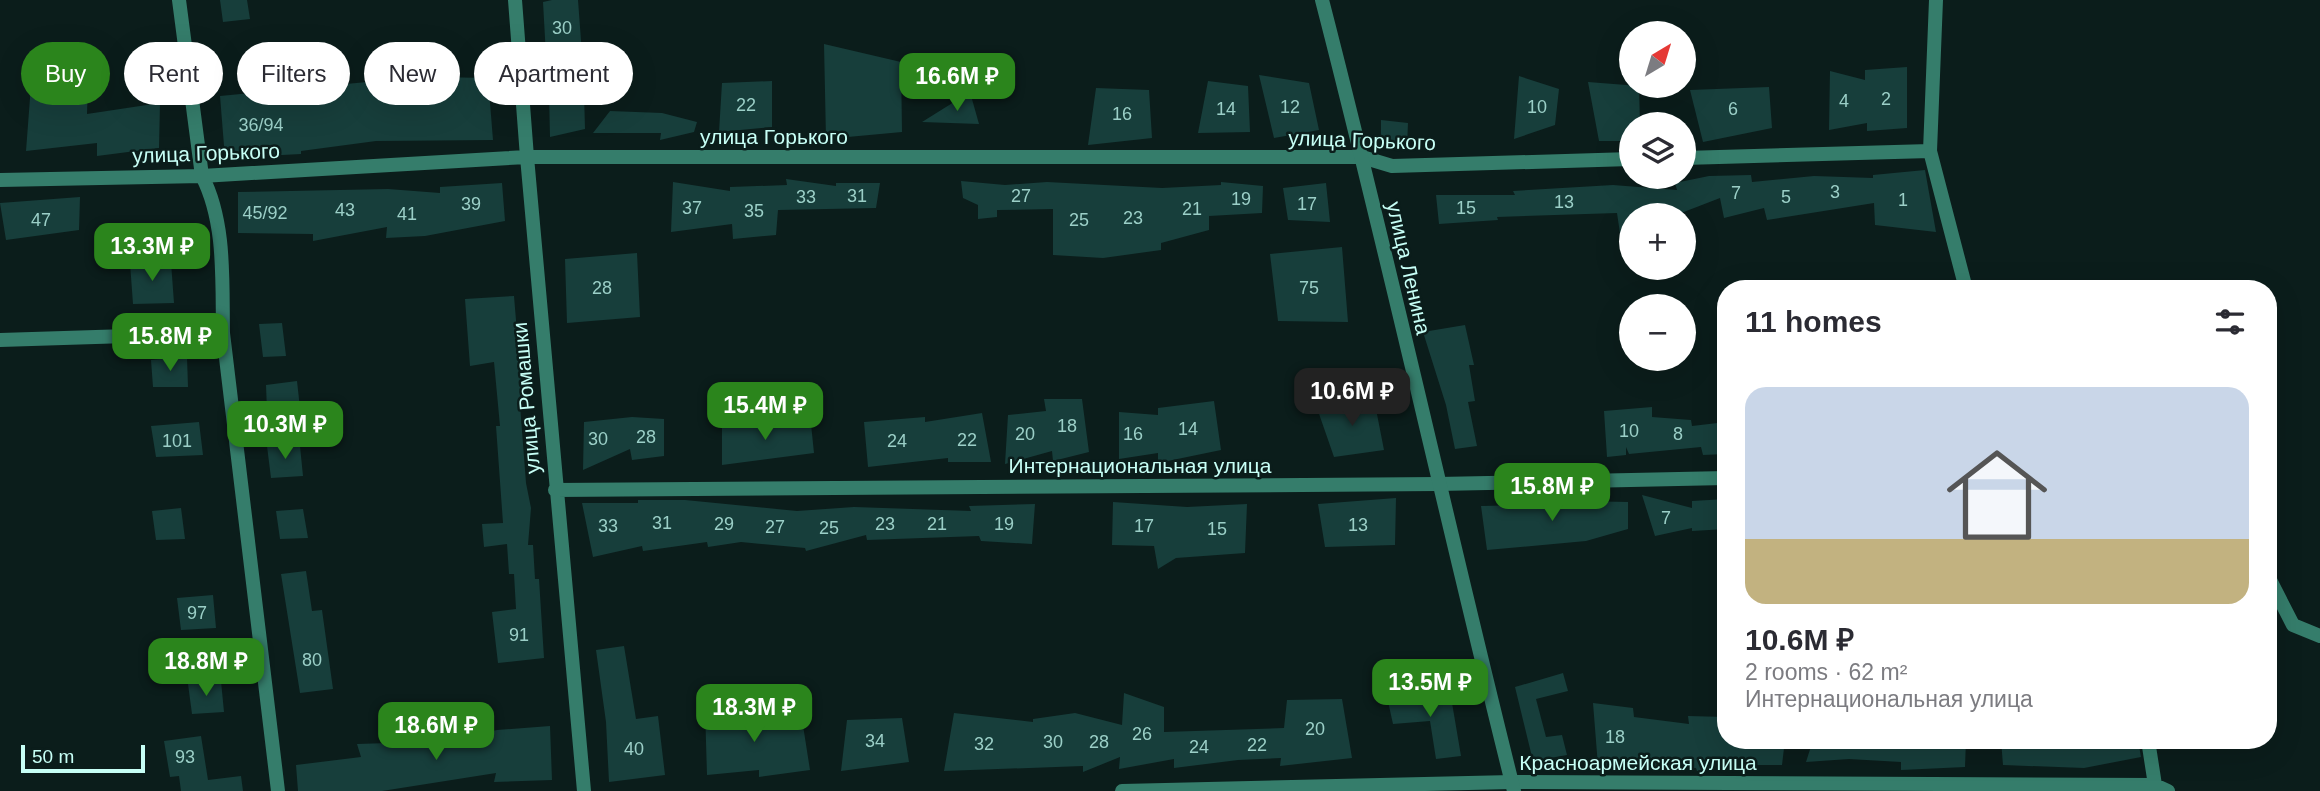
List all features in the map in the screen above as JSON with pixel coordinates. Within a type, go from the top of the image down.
[{"type":"street","points":[[179,0],[202,176],[212,195],[222,262],[223,333],[278,791]]},
{"type":"street","name":"улица Ромашки","points":[[515,0],[555,490],[584,791]]},
{"type":"street","name":"улица Ленина","points":[[1322,0],[1363,158],[1438,484],[1513,787]]},
{"type":"street","points":[[1936,0],[1930,151],[1964,280]]},
{"type":"street","points":[[1696,158],[1930,151]]},
{"type":"street","name":"улица Горького","points":[[0,180],[202,176],[527,158],[1363,158],[1392,166],[1619,159]]},
{"type":"street","points":[[0,340],[223,333]]},
{"type":"street","name":"Интернациональная улица","points":[[555,490],[1438,484],[1717,478]]},
{"type":"street","points":[[2277,594],[2292,625],[2320,636]]},
{"type":"street","points":[[2151,749],[2162,788]]},
{"type":"street","name":"Красноармейская улица","points":[[1122,791],[1513,787],[2162,788]]},
{"type":"building","points":[[220,0],[247,0],[250,19],[223,22]]},
{"type":"building","points":[[578,0],[581,42],[545,42],[543,2]]},
{"type":"building","points":[[824,44],[901,62],[902,132],[826,139]]},
{"type":"building","points":[[1907,67],[1907,128],[1867,131],[1867,123],[1829,130],[1830,71],[1865,80],[1865,70]]},
{"type":"building","points":[[1259,75],[1309,83],[1319,130],[1274,138]]},
{"type":"building","points":[[1519,76],[1559,89],[1555,125],[1514,139]]},
{"type":"building","points":[[460,77],[474,78],[474,105],[490,105],[493,140],[376,141],[301,151],[301,154],[225,158],[221,105],[223,105],[223,96],[237,94],[237,105],[350,105],[350,84],[364,82],[364,105],[460,105]]},
{"type":"building","points":[[772,81],[772,127],[719,132],[722,83]]},
{"type":"building","points":[[1208,81],[1248,86],[1250,132],[1198,133]]},
{"type":"building","points":[[1588,82],[1619,84],[1619,98],[1639,98],[1640,112],[1619,112],[1619,141],[1599,141]]},
{"type":"building","points":[[1769,87],[1772,128],[1703,142],[1692,98],[1696,98],[1696,90]]},
{"type":"building","points":[[1096,88],[1149,90],[1152,138],[1088,145]]},
{"type":"building","points":[[970,92],[979,124],[922,122]]},
{"type":"building","points":[[29,105],[87,105],[87,114],[160,105],[159,148],[97,156],[97,143],[26,151]]},
{"type":"building","points":[[549,105],[584,105],[585,129],[550,137]]},
{"type":"building","points":[[610,111],[662,113],[697,122],[694,132],[660,140],[661,133],[593,133]]},
{"type":"building","points":[[1381,120],[1408,123],[1407,146],[1381,146]]},
{"type":"building","points":[[1925,170],[1936,232],[1875,225],[1874,203],[1767,220],[1764,208],[1724,218],[1720,198],[1696,207],[1696,203],[1619,203],[1619,227],[1617,213],[1497,217],[1498,220],[1439,224],[1436,195],[1515,195],[1513,191],[1613,185],[1619,185],[1619,189],[1696,189],[1696,179],[1709,176],[1751,175],[1752,182],[1814,176],[1873,178],[1873,175]]},
{"type":"building","points":[[786,179],[836,186],[836,183],[880,183],[876,208],[778,210],[776,235],[733,239],[732,224],[671,232],[673,182],[730,191],[730,187],[787,185]]},
{"type":"building","points":[[961,181],[1005,185],[1047,182],[1162,188],[1221,185],[1221,182],[1263,186],[1262,213],[1209,216],[1209,230],[1161,243],[1161,250],[1103,258],[1053,255],[1053,209],[997,210],[997,217],[978,219],[978,205],[963,198]]},
{"type":"building","points":[[502,183],[505,221],[425,236],[386,238],[387,227],[313,241],[313,234],[238,233],[238,192],[388,189],[440,193],[440,187]]},
{"type":"building","points":[[1326,183],[1330,222],[1288,220],[1283,188]]},
{"type":"building","points":[[80,197],[79,230],[6,240],[0,203]]},
{"type":"building","points":[[1342,247],[1348,322],[1278,321],[1270,254]]},
{"type":"building","points":[[637,253],[640,317],[567,323],[565,259]]},
{"type":"building","points":[[171,262],[174,303],[133,304],[130,263]]},
{"type":"building","points":[[514,296],[526,483],[531,508],[528,545],[533,545],[535,579],[539,579],[544,658],[498,663],[492,612],[516,609],[514,574],[509,574],[507,544],[484,547],[482,524],[503,523],[496,426],[500,426],[494,362],[470,366],[465,299]]},
{"type":"building","points":[[282,323],[286,356],[263,357],[259,324]]},
{"type":"building","points":[[1465,325],[1474,365],[1469,365],[1475,401],[1468,402],[1477,446],[1455,449],[1446,405],[1423,332]]},
{"type":"building","points":[[187,357],[188,387],[153,387],[151,360]]},
{"type":"building","points":[[297,381],[300,408],[267,411],[266,385]]},
{"type":"building","points":[[1044,399],[1082,399],[1089,452],[1053,461],[1052,451],[1005,464],[1008,415],[1046,411]]},
{"type":"building","points":[[1214,401],[1221,450],[1158,463],[1158,453],[1119,459],[1119,412],[1158,415],[1158,408]]},
{"type":"building","points":[[1361,402],[1375,404],[1384,450],[1334,457],[1317,408]]},
{"type":"building","points":[[1652,407],[1652,417],[1691,420],[1692,426],[1717,423],[1717,454],[1703,455],[1701,447],[1629,454],[1626,447],[1626,455],[1607,457],[1604,411]]},
{"type":"building","points":[[982,413],[991,462],[948,462],[948,458],[868,467],[864,422],[925,417],[925,422]]},
{"type":"building","points":[[632,417],[664,419],[664,456],[632,460],[630,449],[583,470],[584,422]]},
{"type":"building","points":[[199,422],[203,455],[156,457],[151,426]]},
{"type":"building","points":[[722,423],[811,424],[814,453],[722,465]]},
{"type":"building","points":[[267,446],[300,446],[303,476],[271,478]]},
{"type":"building","points":[[1642,495],[1692,508],[1692,501],[1717,500],[1717,530],[1692,531],[1692,528],[1655,536]]},
{"type":"building","points":[[1396,498],[1395,545],[1325,547],[1318,504]]},
{"type":"building","points":[[638,500],[685,500],[797,511],[854,507],[971,511],[969,506],[1035,504],[1032,544],[981,541],[979,536],[867,540],[866,535],[806,551],[805,548],[741,542],[708,547],[707,542],[643,551],[642,546],[593,557],[582,503],[638,503]]},
{"type":"building","points":[[1581,501],[1628,502],[1628,529],[1586,541],[1487,550],[1481,506],[1581,504]]},
{"type":"building","points":[[1113,502],[1187,507],[1247,504],[1245,553],[1176,558],[1158,569],[1154,546],[1112,545]]},
{"type":"building","points":[[181,508],[185,539],[156,540],[152,511]]},
{"type":"building","points":[[303,509],[308,538],[280,539],[276,511]]},
{"type":"building","points":[[306,571],[312,611],[322,610],[333,689],[300,693],[281,574]]},
{"type":"building","points":[[213,595],[216,628],[181,630],[177,598]]},
{"type":"building","points":[[624,646],[636,719],[658,716],[665,775],[609,782],[606,722],[596,650]]},
{"type":"building","points":[[1563,673],[1568,691],[1536,699],[1546,737],[1562,735],[1567,755],[1533,761],[1515,687]]},
{"type":"building","points":[[221,681],[224,712],[192,714],[188,684]]},
{"type":"building","points":[[1450,691],[1461,756],[1436,759],[1430,721],[1393,724],[1387,697]]},
{"type":"building","points":[[1124,693],[1164,707],[1164,732],[1284,728],[1287,700],[1342,699],[1352,758],[1280,766],[1281,758],[1238,760],[1174,768],[1174,759],[1119,769],[1120,757],[1083,772],[1083,766],[944,771],[954,713],[1033,722],[1033,719],[1075,713],[1122,725]]},
{"type":"building","points":[[1593,703],[1633,708],[1634,717],[1689,724],[1688,716],[1717,717],[1717,749],[1784,749],[1782,765],[1738,765],[1697,771],[1696,768],[1598,766]]},
{"type":"building","points":[[705,708],[802,719],[810,770],[759,777],[759,770],[707,775]]},
{"type":"building","points":[[902,718],[909,762],[841,771],[847,720]]},
{"type":"building","points":[[550,726],[552,780],[494,782],[496,773],[382,791],[298,791],[296,765],[361,757],[357,744],[420,742],[421,746],[497,730]]},
{"type":"building","points":[[201,736],[208,780],[241,776],[243,791],[181,791],[179,776],[170,777],[164,741]]},
{"type":"building","points":[[1810,749],[1966,749],[1965,767],[1901,770],[1901,762],[1849,759],[1806,762]]},
{"type":"building","points":[[2002,749],[2140,749],[2141,757],[2084,768],[2003,765]]}]
